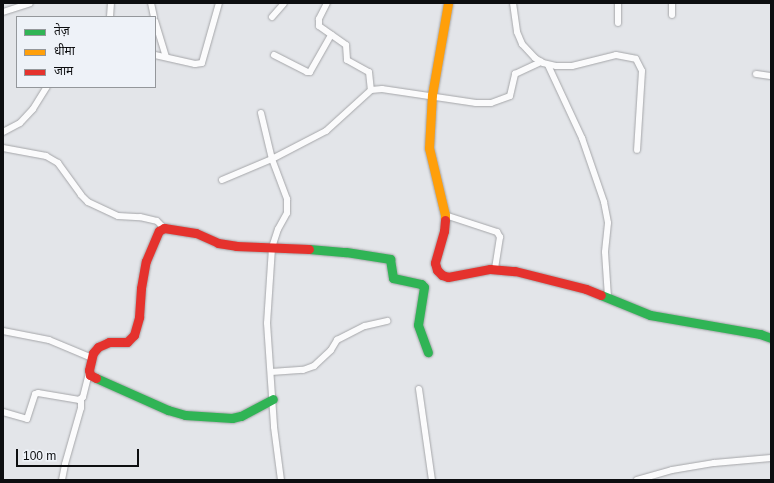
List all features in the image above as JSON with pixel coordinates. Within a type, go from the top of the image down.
[{"type":"street","points":[[3,12],[30,3]]},
{"type":"street","points":[[110,16],[111,3]]},
{"type":"street","points":[[151,3],[154,16]]},
{"type":"street","points":[[156,55],[166,56],[195,64],[202,63],[219,3]]},
{"type":"street","points":[[272,17],[284,3]]},
{"type":"street","points":[[327,3],[318,23],[320,29],[346,45],[346,60],[369,72],[371,90]]},
{"type":"street","points":[[448,3],[432,95],[429,148],[445,215],[444,231],[435,263],[437,270],[442,275],[448,277],[495,269],[515,271],[573,285],[608,297],[650,315],[760,334],[771,338]]},
{"type":"street","points":[[513,3],[517,32],[522,44],[541,62],[556,66],[572,66],[616,55],[636,59],[642,71],[637,150]]},
{"type":"street","points":[[618,3],[618,23]]},
{"type":"street","points":[[672,3],[672,15]]},
{"type":"street","points":[[156,24],[166,56]]},
{"type":"street","points":[[274,55],[307,72],[310,72],[331,35]]},
{"type":"street","points":[[222,180],[272,159],[326,131],[371,90],[382,89],[432,95],[476,103],[491,103],[510,96],[515,74],[541,62]]},
{"type":"street","points":[[548,64],[582,138],[604,202],[608,223],[605,252],[608,297]]},
{"type":"street","points":[[756,74],[771,76]]},
{"type":"street","points":[[3,132],[20,123],[33,108],[46,88]]},
{"type":"street","points":[[261,113],[272,159],[285,189],[288,208],[278,229],[272,248],[267,323],[281,480]]},
{"type":"street","points":[[3,148],[46,156],[58,163],[81,195],[88,202],[118,216],[140,217],[157,221],[164,228],[196,234],[218,243],[236,246],[346,252],[390,259],[393,278],[421,284],[424,287],[418,326],[428,352]]},
{"type":"street","points":[[445,215],[497,232],[500,237],[495,269]]},
{"type":"street","points":[[62,480],[81,408],[93,353],[102,344],[127,342],[134,335],[139,317],[141,288],[146,261],[156,235],[164,228]]},
{"type":"street","points":[[271,372],[303,370],[314,366],[331,350],[337,340],[364,326],[387,322]]},
{"type":"street","points":[[3,331],[43,338],[62,344],[92,358]]},
{"type":"street","points":[[89,373],[95,378],[168,410],[185,415],[232,418],[241,416],[273,399]]},
{"type":"street","points":[[419,389],[432,480]]},
{"type":"street","points":[[3,412],[27,419],[35,394],[38,393],[77,401],[82,399]]},
{"type":"street","points":[[637,480],[672,470],[714,462],[771,458]]},
{"type":"traffic: fast","points":[[309,249],[346,252],[390,259],[393,278],[421,284],[424,287],[418,325],[428,352]]},
{"type":"traffic: fast","points":[[601,295],[650,315],[760,334],[771,338]]},
{"type":"traffic: fast","points":[[96,378],[168,410],[185,415],[232,418],[241,416],[273,399]]},
{"type":"traffic: slow","points":[[445,220],[429,148],[432,95],[448,3]]},
{"type":"traffic: jam","points":[[445,220],[444,231],[435,263],[437,270],[442,275],[448,277],[490,269],[515,271],[586,289],[601,295]]},
{"type":"traffic: jam","points":[[96,378],[90,375],[89,370],[93,353],[98,347],[109,342],[127,342],[134,335],[139,317],[141,288],[146,261],[159,231],[164,228],[196,233],[218,243],[236,246],[309,249]]}]
